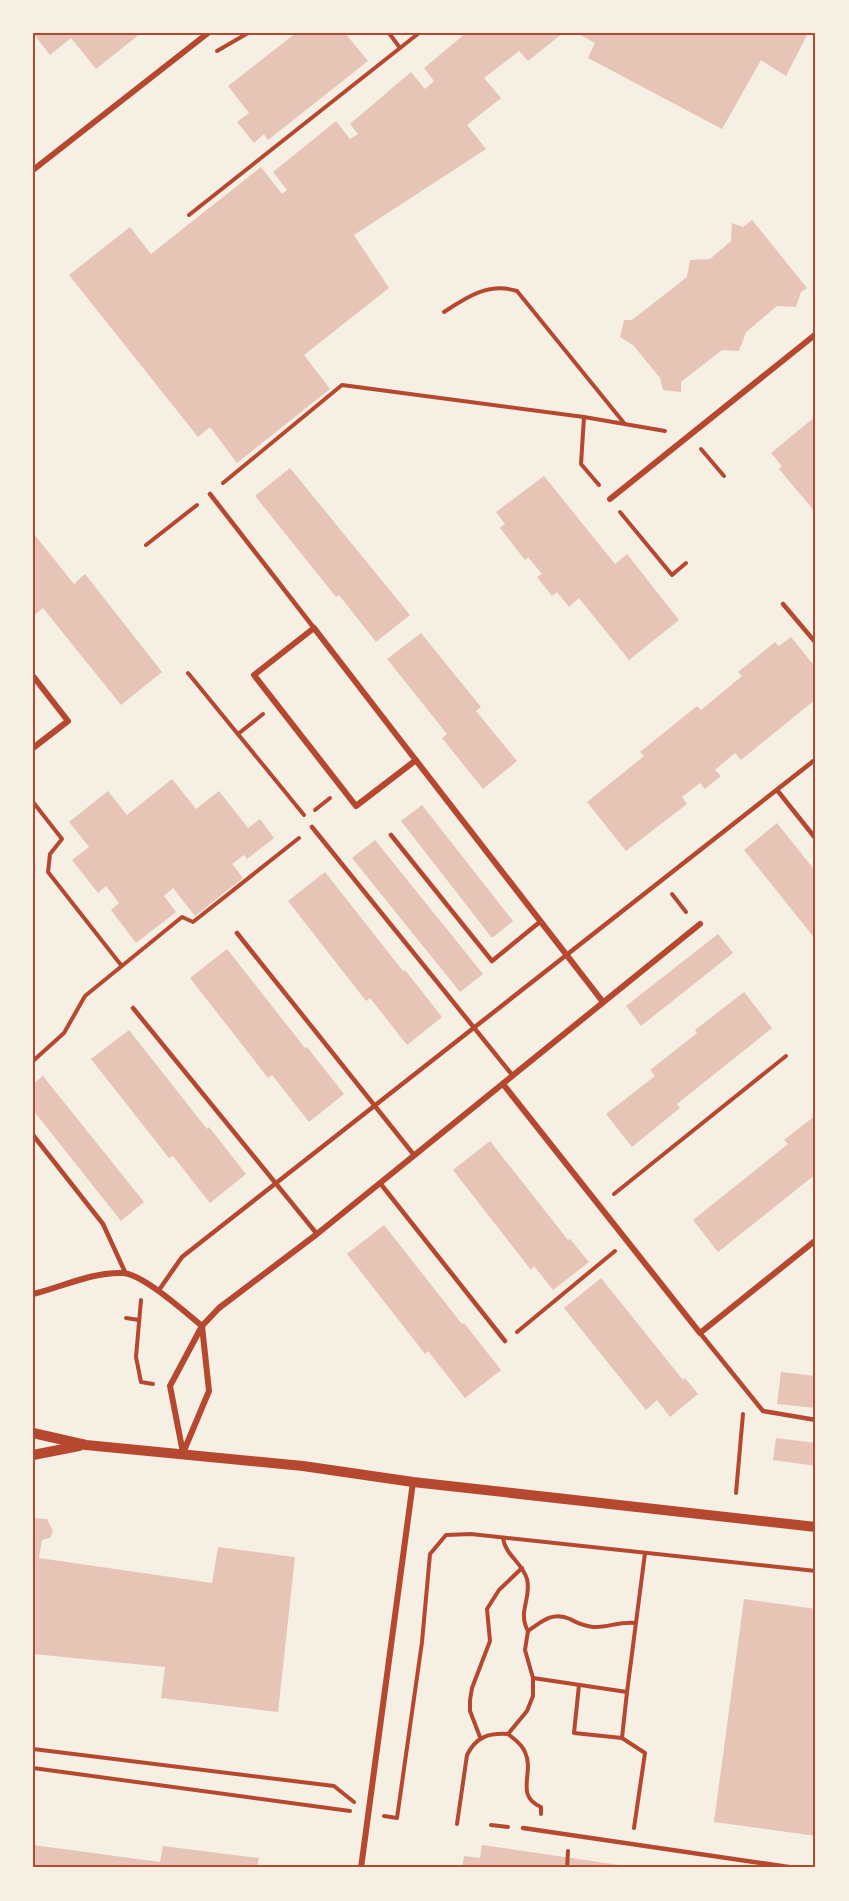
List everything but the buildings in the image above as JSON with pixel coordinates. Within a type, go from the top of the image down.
[{"type":"street","points":[[33,170],[208,33]]},
{"type":"street","points":[[610,499],[816,334]]},
{"type":"street","points":[[416,760],[356,806],[254,675],[314,628],[541,921],[603,1002]]},
{"type":"street","points":[[33,676],[68,721],[33,748]]},
{"type":"street","points":[[183,1453],[170,1386],[202,1326],[219,1308],[317,1234],[700,924]]},
{"type":"street","points":[[503,1084],[700,1333],[816,1240]]},
{"type":"street","points":[[33,1294],[83,1279],[124,1272],[159,1290],[202,1326],[209,1391],[183,1453]]},
{"type":"street","points":[[33,1433],[86,1445],[183,1453],[412,1482],[816,1527]]},
{"type":"street","points":[[33,1455],[86,1445]]},
{"type":"street","points":[[361,1868],[412,1482]]},
{"type":"lane","points":[[210,494],[314,628]]},
{"type":"lane","points":[[783,604],[816,643]]},
{"type":"lane","points":[[159,1290],[182,1257],[816,759]]},
{"type":"lane","points":[[777,790],[816,839]]},
{"type":"lane","points":[[312,827],[513,1076]]},
{"type":"lane","points":[[391,835],[492,961],[541,921]]},
{"type":"lane","points":[[237,933],[414,1155]]},
{"type":"lane","points":[[133,1008],[317,1234]]},
{"type":"lane","points":[[33,1135],[103,1224],[124,1272]]},
{"type":"lane","points":[[380,1183],[505,1341]]},
{"type":"lane","points":[[700,1333],[763,1411],[816,1420]]},
{"type":"lane","points":[[523,1828],[569,1837],[795,1868]]},
{"type":"path","points":[[389,33],[400,48]]},
{"type":"path","points":[[189,215],[419,33]]},
{"type":"path","points":[[444,312],[470,295],[490,289],[506,288],[517,291],[624,424]]},
{"type":"path","points":[[146,545],[342,385],[584,417]]},
{"type":"path","points":[[33,1061],[64,1033],[85,996],[121,965],[182,917],[194,922],[312,827],[188,673]]},
{"type":"path","points":[[238,734],[276,703]]},
{"type":"path","points":[[305,818],[342,788]]},
{"type":"path","points":[[33,802],[62,839],[50,854],[48,872],[121,965]]},
{"type":"path","points":[[672,895],[677,901]]},
{"type":"path","points":[[599,1206],[786,1056]]},
{"type":"path","points":[[505,1341],[627,1241]]},
{"type":"path","points":[[141,1382],[136,1357],[143,1282]]},
{"type":"path","points":[[126,1318],[139,1320]]},
{"type":"path","points":[[736,1493],[746,1390]]},
{"type":"path","points":[[33,1768],[398,1818],[422,1642],[430,1554],[446,1535],[471,1534],[816,1571]]},
{"type":"path","points":[[503,1538],[507,1550],[522,1568],[528,1590],[523,1616],[528,1631],[525,1650],[533,1678],[533,1696],[527,1711],[508,1734]]},
{"type":"path","points":[[622,1738],[645,1553]]},
{"type":"path","points":[[480,1737],[470,1711],[470,1700],[472,1688],[490,1641],[487,1609],[499,1590],[522,1568]]},
{"type":"path","points":[[528,1631],[545,1618],[555,1616],[593,1627],[635,1623]]},
{"type":"path","points":[[533,1678],[627,1692]]},
{"type":"path","points":[[579,1685],[574,1733],[622,1738],[645,1753],[632,1844]]},
{"type":"path","points":[[457,1824],[466,1755],[480,1737],[495,1733],[508,1734],[525,1750],[528,1761],[527,1794],[531,1803],[541,1807],[539,1831]]},
{"type":"path","points":[[33,1749],[334,1786],[368,1813]]}]
